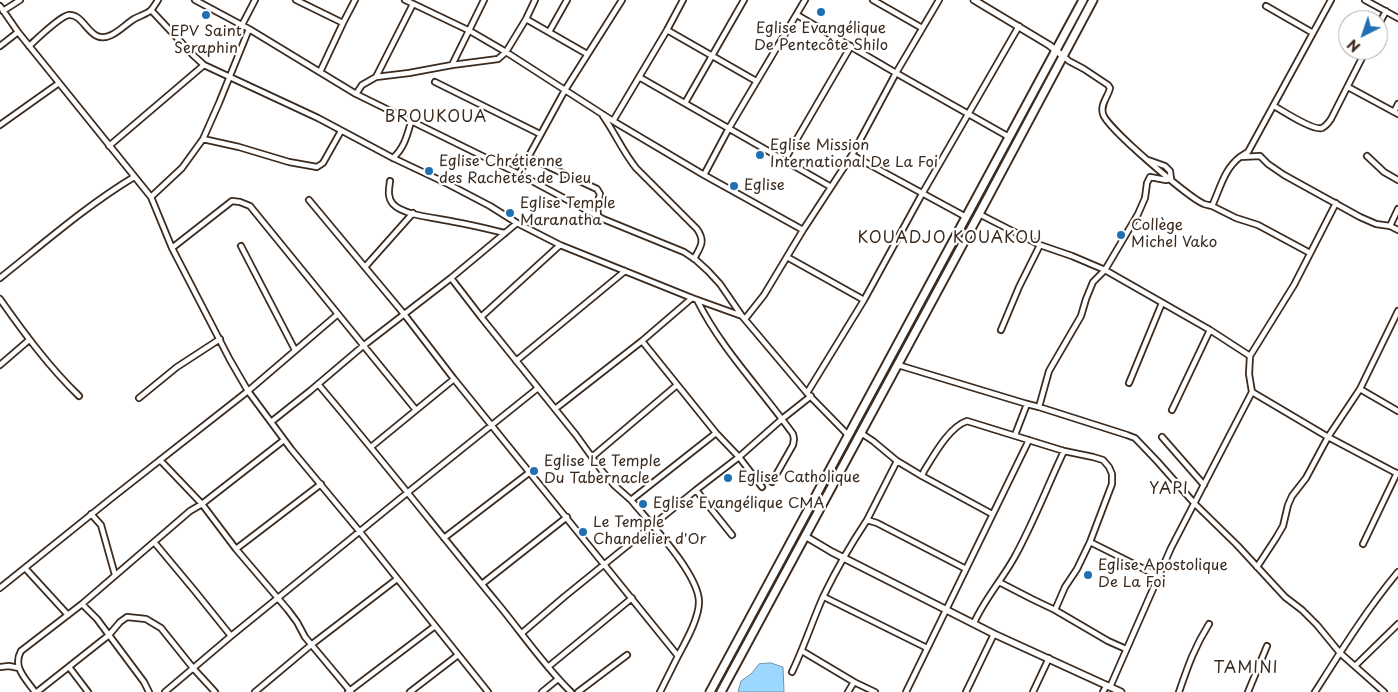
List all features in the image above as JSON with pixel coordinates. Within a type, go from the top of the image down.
[{"type":"main road","points":[[710,692],[1083,0]]},
{"type":"main road","points":[[721,692],[1093,0]]},
{"type":"street","points":[[20,0],[2,8],[29,46],[151,197],[172,248],[248,391],[284,440],[488,692]]},
{"type":"street","points":[[29,46],[51,26],[68,15],[80,20],[94,35],[106,37],[151,10],[158,0]]},
{"type":"street","points":[[195,0],[242,25],[356,94],[519,174],[598,216],[684,252],[708,271],[720,284],[743,317],[809,394],[848,435]]},
{"type":"street","points":[[242,25],[254,0]]},
{"type":"street","points":[[296,0],[343,23]]},
{"type":"street","points":[[320,72],[356,0]]},
{"type":"street","points":[[406,0],[470,31],[613,121],[704,175],[803,230]]},
{"type":"street","points":[[452,64],[484,0]]},
{"type":"street","points":[[356,94],[362,85],[376,77],[409,73],[452,64],[498,59],[506,52],[535,0]]},
{"type":"street","points":[[549,32],[567,0]]},
{"type":"street","points":[[519,174],[565,90],[622,0]]},
{"type":"street","points":[[613,121],[683,0]]},
{"type":"street","points":[[685,103],[744,0]]},
{"type":"street","points":[[704,175],[756,81],[805,0]]},
{"type":"street","points":[[873,0],[922,28]]},
{"type":"street","points":[[743,317],[759,303],[803,230],[852,155],[939,0]]},
{"type":"street","points":[[974,0],[1020,26],[1069,61],[1108,85],[1110,88],[1102,106],[1102,113],[1105,119],[1127,142],[1193,197],[1236,218],[1258,225],[1310,253]]},
{"type":"street","points":[[1212,206],[1224,176],[1234,162],[1248,152],[1331,0]]},
{"type":"street","points":[[1365,0],[1384,10]]},
{"type":"street","points":[[376,77],[413,4]]},
{"type":"street","points":[[1266,6],[1313,33]]},
{"type":"street","points":[[151,10],[204,65],[230,76],[490,206],[517,223],[560,245],[743,317]]},
{"type":"street","points":[[797,15],[1009,138]]},
{"type":"street","points":[[526,19],[587,54]]},
{"type":"street","points":[[522,634],[564,597],[739,457],[809,394],[1020,26]]},
{"type":"street","points":[[151,197],[182,168],[203,139],[248,29]]},
{"type":"street","points":[[667,30],[756,81]]},
{"type":"street","points":[[0,46],[18,32]]},
{"type":"street","points":[[784,161],[851,46]]},
{"type":"street","points":[[1274,106],[1310,126],[1323,128],[1331,119],[1361,60]]},
{"type":"street","points":[[109,146],[204,65]]},
{"type":"street","points":[[639,77],[831,187]]},
{"type":"street","points":[[435,82],[540,134]]},
{"type":"street","points":[[0,125],[59,83]]},
{"type":"street","points":[[1348,87],[1396,113],[1398,104]]},
{"type":"street","points":[[602,114],[628,159],[697,229],[702,242],[694,259]]},
{"type":"street","points":[[393,158],[405,144],[411,122]]},
{"type":"street","points":[[203,139],[288,162],[317,166],[326,159],[341,131]]},
{"type":"street","points":[[852,155],[966,217]]},
{"type":"street","points":[[528,156],[597,189],[600,194],[598,216]]},
{"type":"street","points":[[1240,157],[1260,156],[1284,175],[1360,217],[1398,230]]},
{"type":"street","points":[[1367,156],[1384,172],[1398,180]]},
{"type":"street","points":[[0,278],[64,225],[134,177]]},
{"type":"street","points":[[1039,407],[1049,371],[1081,316],[1093,282],[1105,270],[1138,214],[1145,198],[1147,183],[1150,177],[1171,179]]},
{"type":"street","points":[[390,181],[388,192],[394,205],[428,218],[453,221],[505,233]]},
{"type":"street","points":[[309,200],[404,314],[454,379],[678,656]]},
{"type":"street","points":[[172,248],[232,201],[250,206],[416,410]]},
{"type":"street","points":[[1103,692],[1108,686],[1126,649],[1171,548],[1252,392],[1249,374],[1250,356],[1294,285],[1336,203]]},
{"type":"street","points":[[1390,226],[1398,209]]},
{"type":"street","points":[[365,267],[413,213]]},
{"type":"street","points":[[979,214],[1040,245],[1105,270],[1210,330],[1250,356]]},
{"type":"street","points":[[271,422],[363,346],[452,278],[517,223]]},
{"type":"street","points":[[481,317],[560,245]]},
{"type":"street","points":[[1001,330],[1018,287],[1040,245]]},
{"type":"street","points":[[241,246],[295,350]]},
{"type":"street","points":[[787,257],[864,300]]},
{"type":"street","points":[[516,361],[625,271]]},
{"type":"street","points":[[452,278],[614,485],[631,500],[690,575],[696,588],[699,602],[694,623],[660,692]]},
{"type":"street","points":[[555,409],[642,341],[692,298]]},
{"type":"street","points":[[0,299],[29,340],[79,396]]},
{"type":"street","points":[[697,300],[730,352],[793,434],[793,445],[772,482]]},
{"type":"street","points":[[1129,383],[1162,303]]},
{"type":"street","points":[[1257,567],[1283,526],[1292,496],[1306,478],[1328,437],[1360,389],[1398,311]]},
{"type":"street","points":[[0,588],[248,391],[338,314]]},
{"type":"street","points":[[1172,410],[1210,330]]},
{"type":"street","points":[[139,398],[177,368],[220,339]]},
{"type":"street","points":[[0,365],[29,340]]},
{"type":"street","points":[[642,341],[762,486]]},
{"type":"street","points":[[898,365],[1135,438],[1195,504],[1237,545],[1285,597],[1302,610],[1340,653],[1384,692]]},
{"type":"street","points":[[371,446],[454,379]]},
{"type":"street","points":[[318,384],[371,446],[548,667],[571,692]]},
{"type":"street","points":[[592,457],[677,385]]},
{"type":"street","points":[[165,692],[407,492],[538,388]]},
{"type":"street","points":[[1360,389],[1398,411]]},
{"type":"street","points":[[1252,392],[1328,437],[1398,474],[1363,544]]},
{"type":"street","points":[[1014,435],[1027,404]]},
{"type":"street","points":[[922,476],[924,470],[946,439],[955,428],[967,421],[1064,451],[1103,460],[1112,474],[1112,484],[1090,542],[1077,569],[1065,587],[1055,610]]},
{"type":"street","points":[[631,500],[716,432]]},
{"type":"street","points":[[861,433],[922,476],[992,514]]},
{"type":"street","points":[[1162,438],[1204,485]]},
{"type":"street","points":[[215,692],[161,628],[146,619],[127,617],[109,635],[36,692],[19,668],[19,655],[82,604],[190,511],[202,504],[284,440]]},
{"type":"street","points":[[906,692],[1029,440]]},
{"type":"street","points":[[974,623],[1021,545],[1064,451]]},
{"type":"street","points":[[160,460],[202,504],[236,549],[297,622],[305,637],[350,692],[435,626]]},
{"type":"street","points":[[792,672],[824,597],[844,558],[867,520],[897,460]]},
{"type":"street","points":[[444,538],[530,472]]},
{"type":"street","points":[[236,549],[321,484]]},
{"type":"street","points":[[696,490],[732,534]]},
{"type":"street","points":[[91,514],[100,525],[115,575]]},
{"type":"street","points":[[482,584],[567,518]]},
{"type":"street","points":[[867,520],[878,523],[966,569]]},
{"type":"street","points":[[806,536],[844,558],[994,634],[1121,692]]},
{"type":"street","points":[[154,542],[231,636]]},
{"type":"street","points":[[1090,542],[1158,576]]},
{"type":"street","points":[[25,568],[68,615]]},
{"type":"street","points":[[1315,692],[1387,585],[1398,572]]},
{"type":"street","points":[[255,692],[311,644],[397,579]]},
{"type":"street","points":[[1000,582],[1126,649]]},
{"type":"street","points":[[824,597],[927,648]]},
{"type":"street","points":[[548,667],[632,598]]},
{"type":"street","points":[[82,604],[97,619],[144,682],[149,692]]},
{"type":"street","points":[[1179,692],[1190,659],[1209,624]]},
{"type":"street","points":[[1354,666],[1398,624]]},
{"type":"street","points":[[966,692],[994,634]]},
{"type":"street","points":[[1248,692],[1267,646]]},
{"type":"street","points":[[802,651],[854,682],[875,692]]},
{"type":"street","points":[[410,692],[458,655]]},
{"type":"street","points":[[578,692],[627,655]]},
{"type":"street","points":[[1033,692],[1049,658]]},
{"type":"street","points":[[0,667],[19,668]]},
{"type":"street","points":[[70,667],[88,692]]},
{"type":"street","points":[[542,692],[558,679]]},
{"type":"street","points":[[848,692],[854,682]]},
{"type":"water","points":[[771,663],[783,667],[784,692],[738,692],[741,681],[751,674],[759,664]]},
{"type":"place","name":"Eglise Evangélique De Pentecôte Shilo","points":[[821,12]]},
{"type":"place","name":"EPV Saint Seraphin","points":[[206,15]]},
{"type":"place","name":"Eglise Mission International De La Foi","points":[[760,155]]},
{"type":"place","name":"Eglise Chrétienne des Rachetés de Dieu","points":[[429,171]]},
{"type":"place","name":"Eglise","points":[[734,186]]},
{"type":"place","name":"Eglise Temple Maranatha","points":[[510,213]]},
{"type":"place","name":"Collège Michel Vako","points":[[1121,235]]},
{"type":"place","name":"Eglise Le Temple Du Tabernacle","points":[[534,471]]},
{"type":"place","name":"Eglise Catholique","points":[[728,478]]},
{"type":"place","name":"Eglise Evangélique CMA","points":[[643,504]]},
{"type":"place","name":"Le Temple Chandelier d'Or","points":[[583,532]]},
{"type":"place","name":"Eglise Apostolique De La Foi","points":[[1088,575]]},
{"type":"district","name":"BROUKOUA","points":[[436,118]]},
{"type":"district","name":"KOUADJO KOUAKOU","points":[[950,239]]},
{"type":"district","name":"YAPI","points":[[1169,490]]},
{"type":"district","name":"TAMINI","points":[[1246,669]]}]
